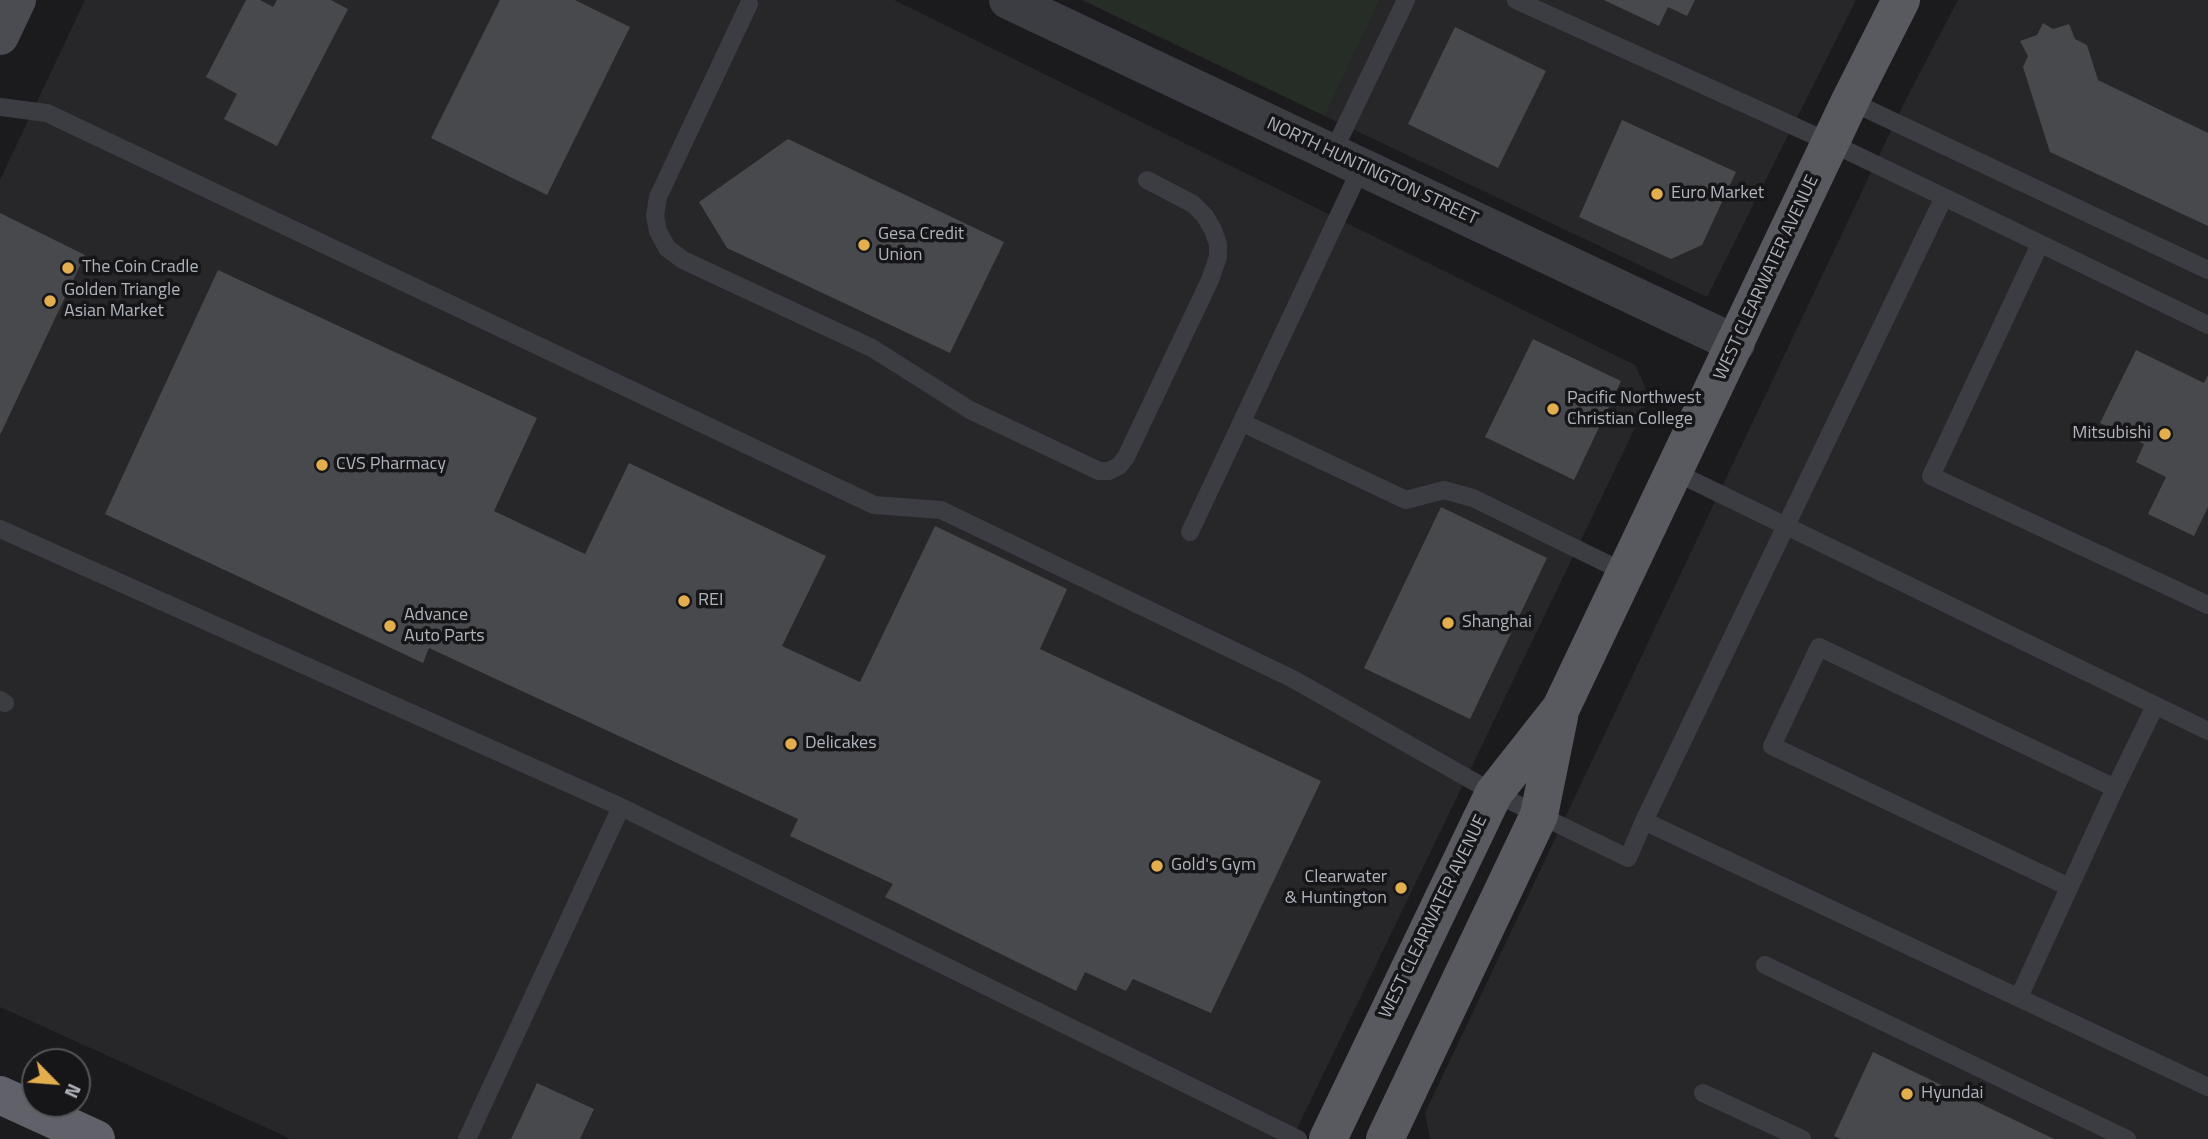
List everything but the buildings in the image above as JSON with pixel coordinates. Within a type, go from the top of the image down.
[{"type":"highway","points":[[0,1095],[96,1139]]},
{"type":"main road","points":[[0,36],[17,0]]},
{"type":"main road","name":"WEST CLEARWATER AVENUE","points":[[1328,1139],[1494,793],[1561,708],[1831,143],[1892,4]]},
{"type":"main road","name":"WEST CLEARWATER AVENUE","points":[[1385,1139],[1539,815],[1561,708]]},
{"type":"main road","points":[[1359,1139],[1400,1046],[1429,926]]},
{"type":"street","name":"NORTH HUNTINGTON STREET","points":[[1008,0],[1736,344]]},
{"type":"lane","points":[[1190,532],[1242,422],[1347,161],[1406,0]]},
{"type":"lane","points":[[1516,0],[1831,143],[2208,325]]},
{"type":"lane","points":[[749,4],[658,197],[655,216],[658,231],[667,248],[683,260],[872,348],[970,410],[1099,471],[1109,471],[1119,466],[1126,457],[1210,280],[1218,257],[1218,244],[1205,216],[1193,204],[1147,180]]},
{"type":"lane","points":[[1850,101],[2208,270]]},
{"type":"lane","points":[[0,107],[47,113],[874,505],[941,510],[1293,679],[1494,793],[1628,858],[1944,197]]},
{"type":"lane","points":[[2040,244],[1931,476],[2208,605]]},
{"type":"lane","points":[[1242,422],[1406,500],[1444,490],[1473,498],[1626,573]]},
{"type":"lane","points":[[1675,472],[2208,731]]},
{"type":"lane","points":[[0,529],[621,807],[1298,1139]]},
{"type":"lane","points":[[2070,887],[1772,746],[1819,647],[2115,788]]},
{"type":"lane","points":[[2019,998],[2155,706]]},
{"type":"lane","points":[[467,1139],[621,807]]},
{"type":"lane","points":[[1644,821],[2208,1087]]},
{"type":"lane","points":[[1765,965],[2090,1131],[2127,1139]]},
{"type":"lane","points":[[1703,1093],[1802,1139]]},
{"type":"shaded area","points":[[85,0],[894,0],[1635,365],[1650,397],[1292,1139],[291,1139],[0,1007],[0,180]]},
{"type":"shaded area","points":[[1082,0],[1380,0],[1325,116]]},
{"type":"shaded area","points":[[1380,0],[1856,0],[1707,297],[1325,116]]},
{"type":"shaded area","points":[[1958,0],[2208,0],[2208,1139],[1430,1139],[1425,1113],[1903,105]]},
{"type":"place","name":"Euro Market","points":[[1657,194]]},
{"type":"place","name":"Gesa Credit Union","points":[[864,245]]},
{"type":"place","name":"The Coin Cradle","points":[[68,268]]},
{"type":"place","name":"Golden Triangle Asian Market","points":[[50,301]]},
{"type":"place","name":"Pacific Northwest Christian College","points":[[1553,409]]},
{"type":"place","name":"Mitsubishi","points":[[2165,434]]},
{"type":"place","name":"CVS Pharmacy","points":[[322,465]]},
{"type":"place","name":"REI","points":[[684,601]]},
{"type":"place","name":"Shanghai","points":[[1448,623]]},
{"type":"place","name":"Advance Auto Parts","points":[[390,626]]},
{"type":"place","name":"Delicakes","points":[[791,744]]},
{"type":"place","name":"Gold's Gym","points":[[1157,866]]},
{"type":"place","name":"Clearwater & Huntington","points":[[1401,888]]},
{"type":"place","name":"Hyundai","points":[[1907,1094]]}]
